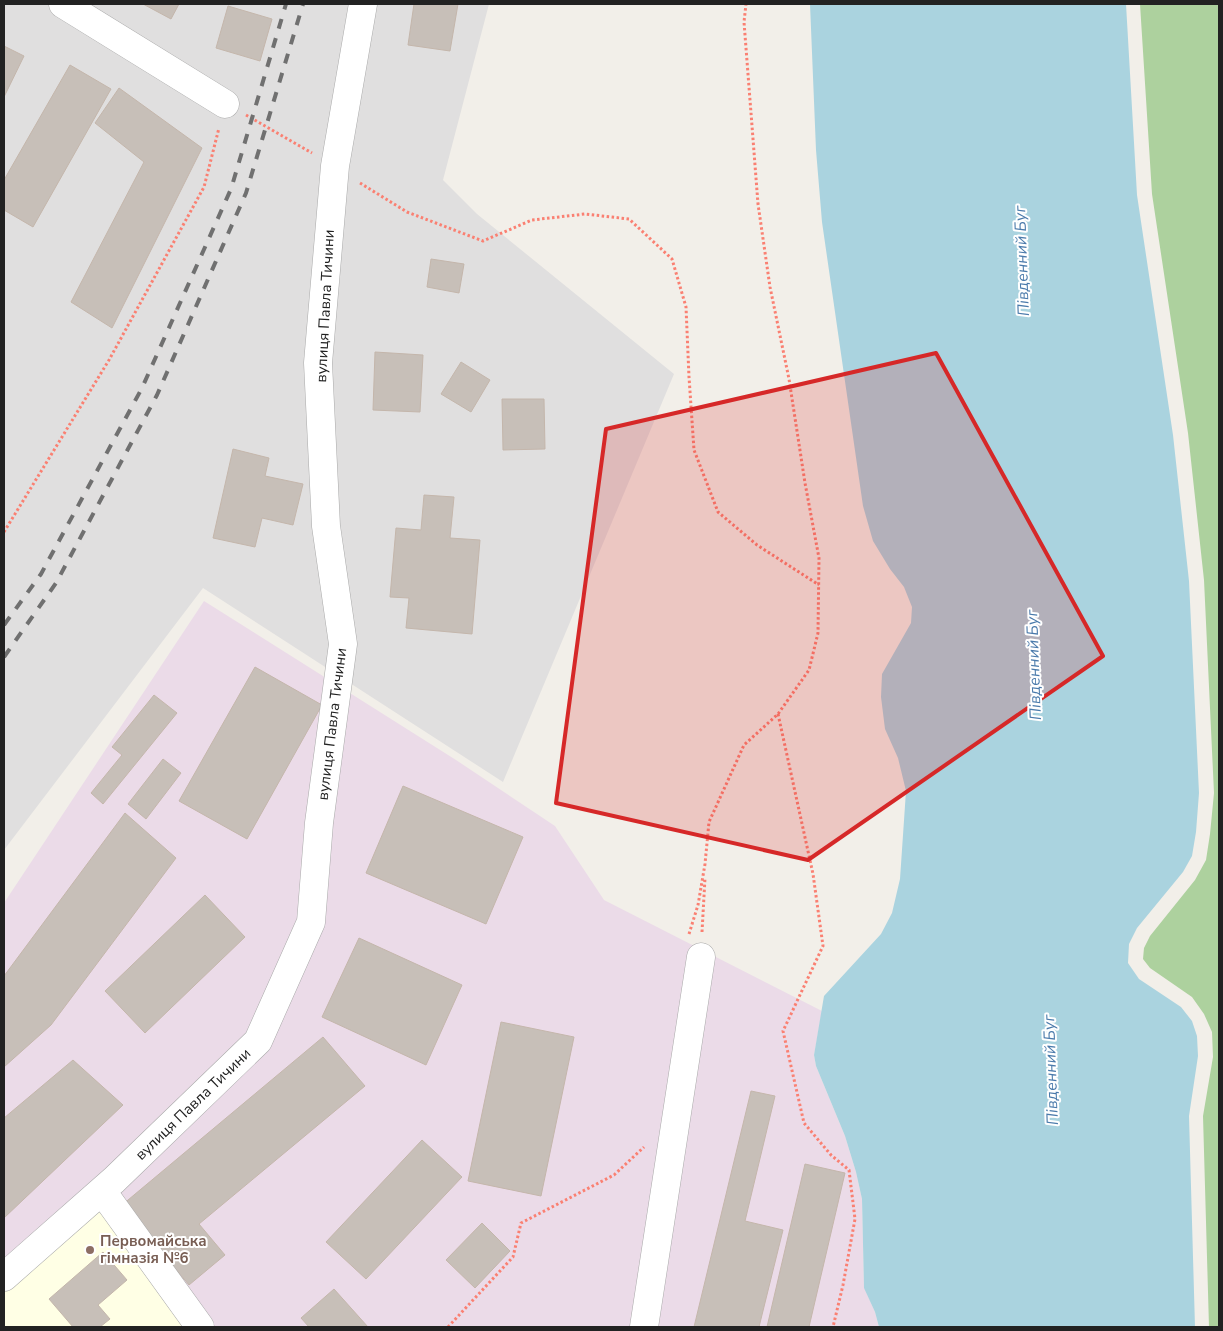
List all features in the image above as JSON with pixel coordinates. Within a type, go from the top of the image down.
[{"type":"street","points":[[63,4],[225,104]]},
{"type":"street","name":"вулиця Павла Тичини","points":[[4,1277],[102,1191],[258,1041],[311,922],[319,823],[343,644],[326,526],[318,363],[335,166],[363,4]]},
{"type":"street","points":[[644,1327],[694,950]]},
{"type":"street","points":[[102,1191],[200,1327]]},
{"type":"path","points":[[694,950],[710,822],[744,744],[778,714],[809,670],[818,633],[819,558],[789,379],[770,287],[758,204],[744,22],[746,4]]},
{"type":"path","points":[[4,532],[109,360],[204,187],[225,104],[335,166],[407,212],[483,241],[532,220],[585,214],[629,219],[672,259],[686,307],[694,450],[718,512],[757,545],[819,585]]},
{"type":"path","points":[[778,714],[813,874],[823,946],[783,1031],[804,1123],[831,1155],[850,1170],[855,1219],[844,1285],[834,1327]]},
{"type":"path","points":[[694,950],[698,905],[705,864]]},
{"type":"path","points":[[448,1327],[513,1257],[521,1224],[614,1175],[646,1146],[647,1139]]},
{"type":"highlighted area","points":[[936,353],[1103,656],[808,860],[556,803],[606,429]]},
{"type":"shaded area","points":[[4,4],[489,4],[443,180],[477,214],[674,374],[503,782],[203,588],[4,850]]},
{"type":"shaded area","points":[[204,601],[456,760],[555,826],[604,900],[822,1011],[814,1055],[816,1066],[845,1136],[856,1172],[862,1199],[864,1287],[875,1312],[879,1327],[191,1327],[101,1204],[4,1278],[4,903]]},
{"type":"shaded area","name":"Первомайська гімназія №6","points":[[100,1210],[185,1327],[4,1327],[4,1289]]},
{"type":"green space","points":[[1140,4],[1219,4],[1219,1327],[1209,1327],[1203,1116],[1213,1057],[1212,1032],[1204,1014],[1192,997],[1150,968],[1143,959],[1144,948],[1150,936],[1195,880],[1206,860],[1214,793],[1204,580],[1188,433],[1152,194]]},
{"type":"water","name":"Південний Буг","points":[[810,4],[1126,4],[1137,195],[1173,435],[1189,581],[1199,793],[1192,856],[1183,872],[1137,928],[1129,944],[1128,963],[1139,979],[1181,1007],[1192,1021],[1197,1036],[1198,1056],[1189,1116],[1195,1327],[879,1327],[875,1312],[864,1288],[862,1199],[845,1136],[816,1066],[814,1055],[824,996],[881,934],[892,913],[900,879],[906,791],[898,758],[885,729],[881,697],[882,674],[911,623],[912,607],[904,587],[890,569],[873,541],[863,506],[822,222],[816,150]]},
{"type":"building","points":[[143,4],[179,4],[171,19]]},
{"type":"building","points":[[414,4],[458,4],[450,51],[408,45]]},
{"type":"building","points":[[228,6],[272,19],[260,61],[216,48]]},
{"type":"building","points":[[4,46],[24,56],[4,97]]},
{"type":"building","points":[[70,65],[111,89],[33,227],[4,210],[4,180]]},
{"type":"building","points":[[119,88],[202,148],[112,328],[71,302],[144,162],[95,123]]},
{"type":"building","points":[[431,259],[464,264],[459,293],[427,287]]},
{"type":"building","points":[[375,352],[423,355],[420,412],[373,410]]},
{"type":"building","points":[[461,362],[490,380],[471,412],[441,394]]},
{"type":"building","points":[[502,399],[544,399],[545,449],[503,450]]},
{"type":"building","points":[[233,449],[269,458],[265,476],[303,484],[293,525],[262,518],[255,547],[213,538]]},
{"type":"building","points":[[424,495],[454,497],[450,538],[480,540],[472,634],[406,628],[409,598],[390,597],[396,528],[421,530]]},
{"type":"building","points":[[255,667],[322,705],[247,839],[179,801]]},
{"type":"building","points":[[154,695],[177,713],[103,804],[91,793],[122,755],[112,747]]},
{"type":"building","points":[[163,759],[181,773],[146,819],[128,804]]},
{"type":"building","points":[[403,786],[523,837],[486,924],[366,873]]},
{"type":"building","points":[[125,813],[176,858],[51,1025],[4,1067],[4,976]]},
{"type":"building","points":[[205,895],[245,937],[145,1033],[105,991]]},
{"type":"building","points":[[359,938],[462,985],[426,1065],[322,1017]]},
{"type":"building","points":[[501,1022],[574,1037],[541,1196],[468,1181]]},
{"type":"building","points":[[323,1037],[365,1086],[199,1224],[225,1255],[189,1285],[122,1205]]},
{"type":"building","points":[[73,1060],[123,1105],[4,1218],[4,1118]]},
{"type":"building","points":[[751,1091],[775,1096],[745,1221],[783,1230],[759,1327],[694,1327]]},
{"type":"building","points":[[422,1140],[462,1177],[366,1279],[326,1242]]},
{"type":"building","points":[[805,1164],[845,1173],[809,1327],[767,1327]]},
{"type":"building","points":[[482,1223],[510,1251],[475,1288],[446,1260]]},
{"type":"building","points":[[103,1252],[127,1280],[98,1305],[110,1319],[100,1327],[73,1327],[49,1299]]},
{"type":"building","points":[[334,1289],[368,1327],[309,1327],[301,1318]]},
{"type":"railway","points":[[4,625],[41,574],[142,388],[231,189],[286,4]]},
{"type":"railway","points":[[4,657],[56,583],[157,395],[246,193],[303,4]]},
{"type":"place","name":"Первомайська гімназія №6","points":[[90,1250]]}]
